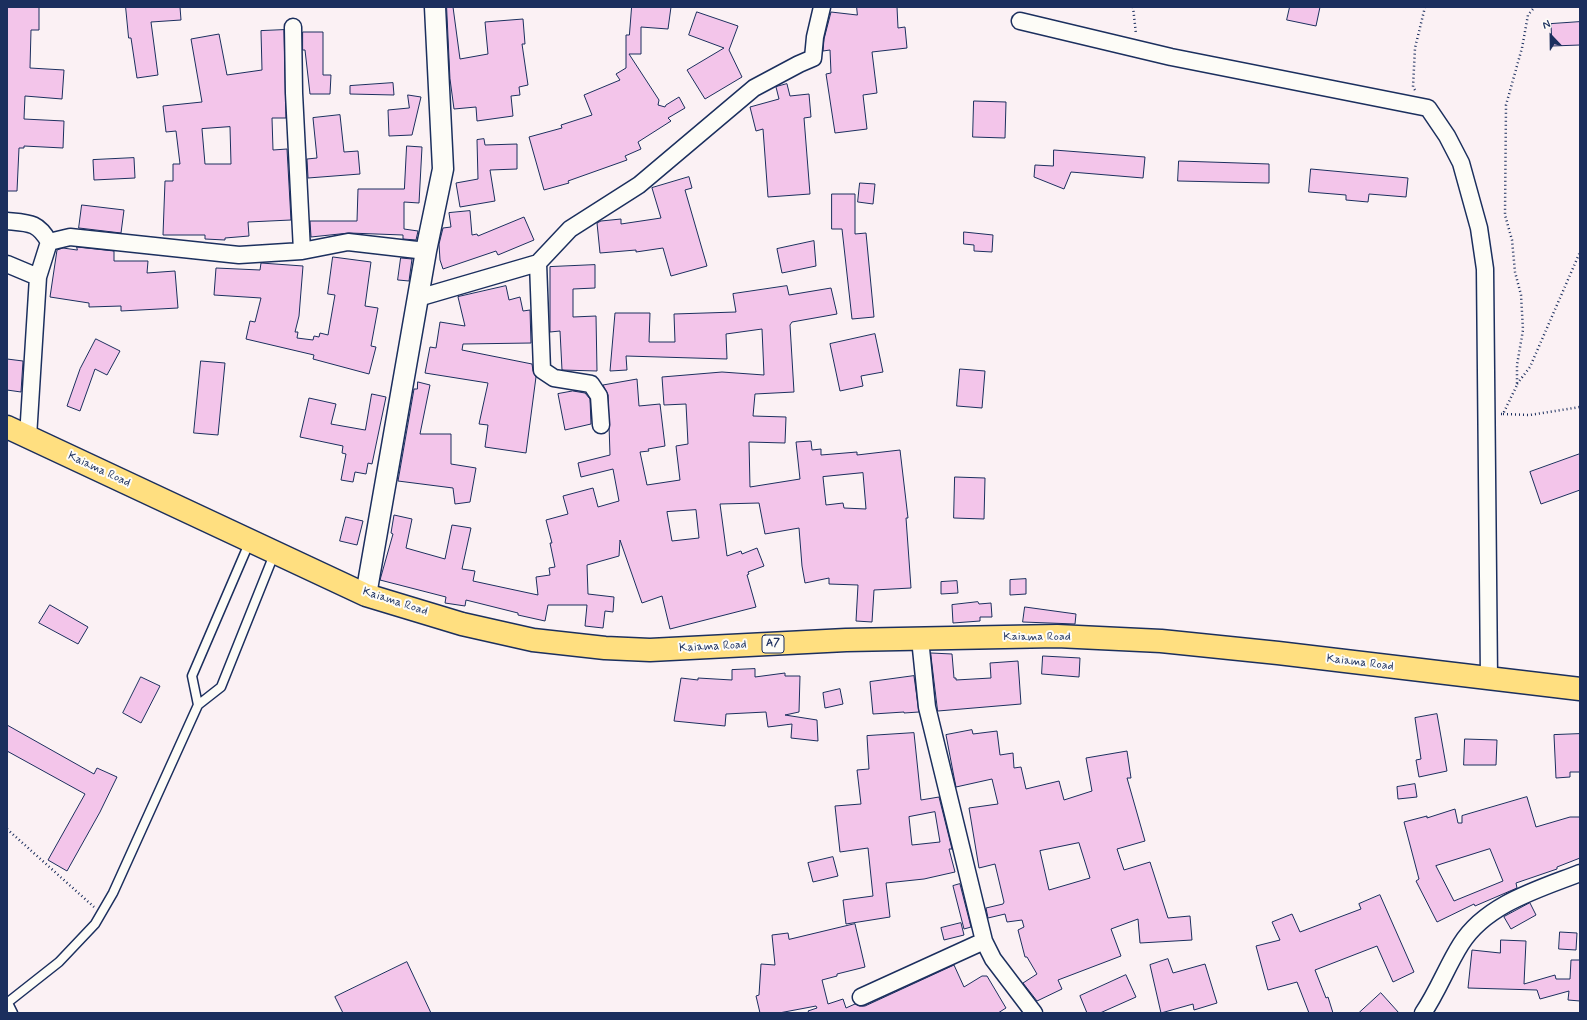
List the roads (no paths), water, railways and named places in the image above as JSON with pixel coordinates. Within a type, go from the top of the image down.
[{"type":"highway","name":"Kaiama Road","points":[[7,427],[366,595],[501,633],[567,645],[650,650],[838,641],[1057,636],[1161,641],[1580,689]]},
{"type":"street","points":[[366,595],[426,251],[443,169],[435,7]]},
{"type":"street","points":[[418,298],[538,263],[570,229],[639,185],[754,88],[812,58],[822,7]]},
{"type":"street","points":[[1020,21],[1171,57],[1428,108],[1447,136],[1461,163],[1479,228],[1485,269],[1489,678]]},
{"type":"street","points":[[293,27],[294,93],[302,251]]},
{"type":"street","points":[[7,221],[29,223],[37,226],[42,230],[49,242],[38,277],[28,437]]},
{"type":"street","points":[[49,242],[70,237],[239,255],[302,251],[348,242],[426,251]]},
{"type":"street","points":[[538,263],[542,370],[554,378],[591,384],[599,396],[601,425]]},
{"type":"street","points":[[7,264],[38,277]]},
{"type":"street","points":[[920,639],[927,707],[984,941],[993,959],[1034,1013]]},
{"type":"street","points":[[1423,1013],[1435,995],[1461,943],[1477,924],[1502,906],[1541,888],[1580,873]]},
{"type":"street","points":[[861,997],[984,941]]},
{"type":"lane","points":[[198,705],[192,676],[250,541]]},
{"type":"lane","points":[[13,1013],[7,1003],[59,962],[95,924],[113,893],[198,705],[221,687],[275,552]]}]
